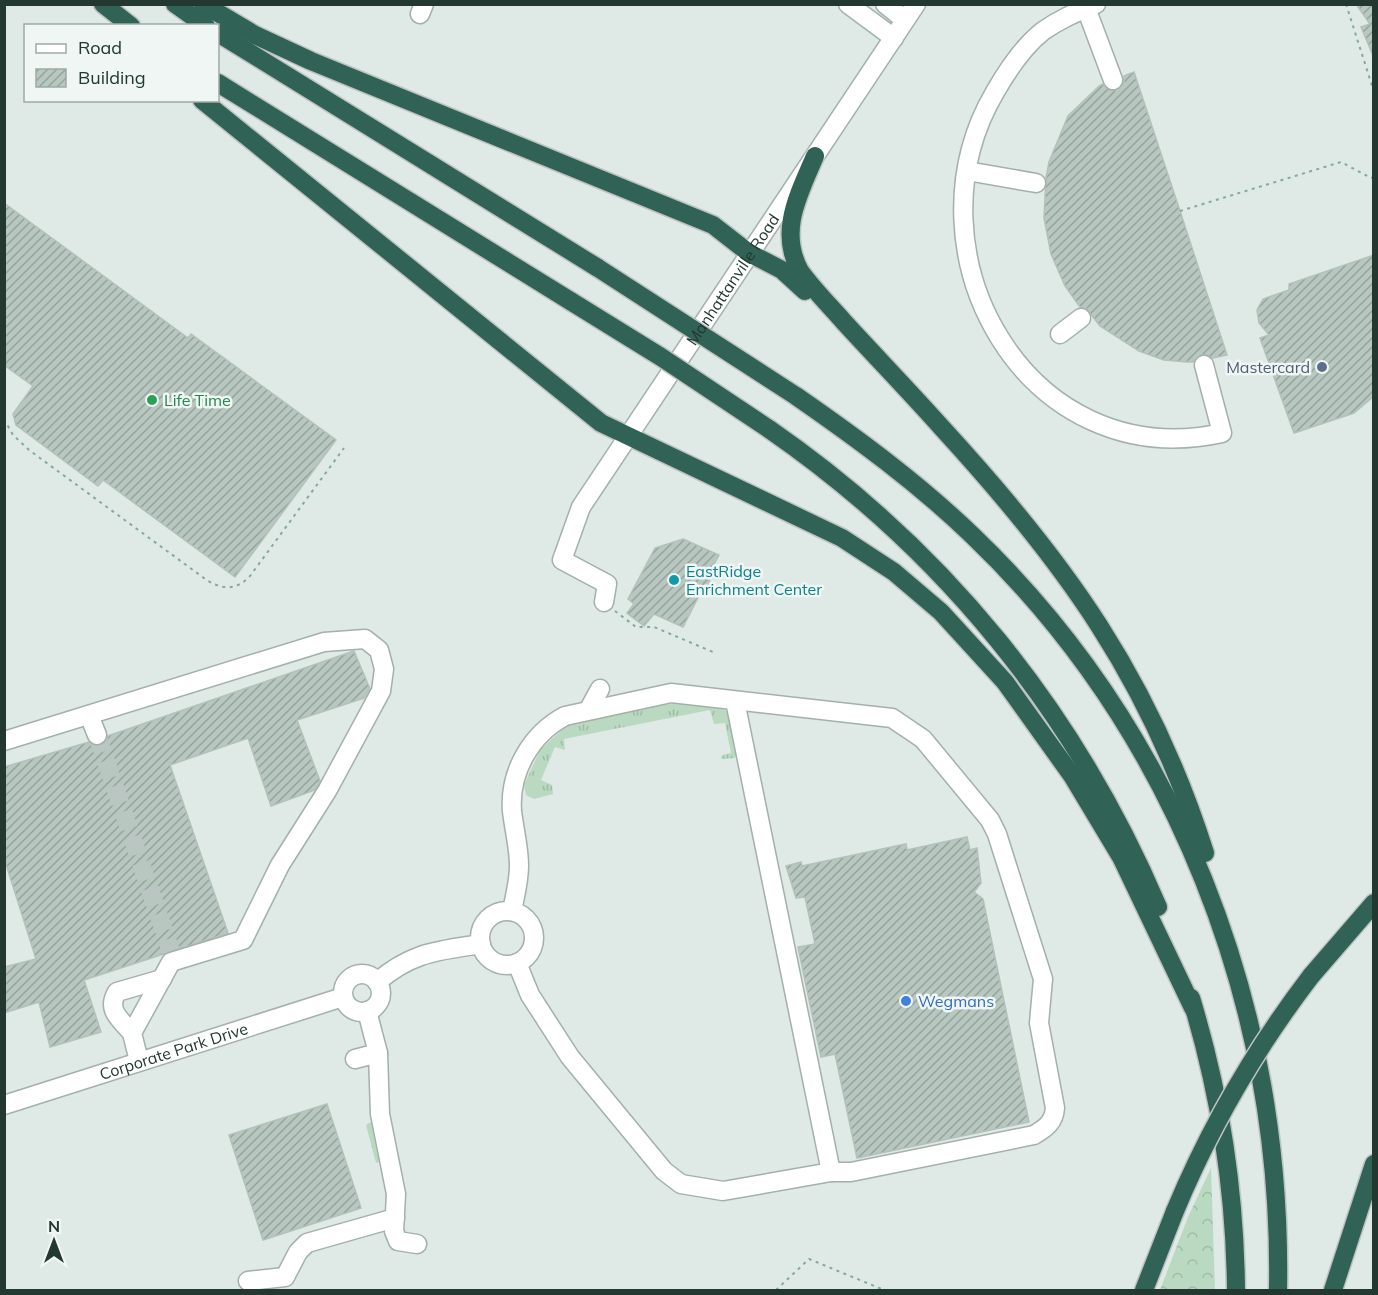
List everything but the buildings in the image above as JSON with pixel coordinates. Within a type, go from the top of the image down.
[{"type":"highway","points":[[87,4],[109,24]]},
{"type":"highway","points":[[103,4],[128,24]]},
{"type":"highway","points":[[175,4],[203,24]]},
{"type":"highway","points":[[202,4],[255,34],[311,61],[720,229],[749,253],[775,265],[789,276],[886,369],[944,429],[1042,544],[1116,649],[1146,703],[1185,795],[1207,860],[1253,1036],[1268,1115],[1276,1194],[1278,1290]]},
{"type":"highway","points":[[219,34],[598,267],[796,396],[871,448],[953,517],[1003,566],[1061,633],[1118,712],[1167,796],[1197,860],[1233,959]]},
{"type":"highway","points":[[219,84],[572,302],[769,429],[851,490],[910,542],[976,612],[1031,680],[1085,760],[1127,837],[1162,917],[1194,1008],[1223,1135],[1232,1214],[1236,1290]]},
{"type":"highway","points":[[205,102],[496,335],[578,406],[610,429],[792,511],[842,537],[912,586],[964,634],[1025,707],[1086,797],[1121,857],[1194,1008]]},
{"type":"highway","points":[[815,156],[792,212],[790,229],[793,255],[812,286],[886,369]]},
{"type":"highway","points":[[1144,1290],[1175,1210],[1202,1151],[1240,1081],[1311,976],[1374,903]]},
{"type":"highway","points":[[1333,1290],[1374,1164]]},
{"type":"highway","points":[[1347,1290],[1366,1188]]},
{"type":"street","points":[[848,4],[894,38]]},
{"type":"street","points":[[885,4],[905,20]]},
{"type":"street","name":"Manhattanville Road","points":[[604,602],[607,584],[562,560],[581,507],[916,4]]},
{"type":"street","points":[[1113,80],[1091,6],[1071,14],[1042,33],[1007,72],[985,109],[974,139],[967,171],[963,208],[966,244],[979,291],[990,321],[1005,349],[1023,371],[1046,391],[1087,419],[1113,430],[1139,437],[1200,438],[1222,433],[1204,366]]},
{"type":"street","points":[[967,171],[1036,183]]},
{"type":"street","points":[[1060,334],[1081,318]]},
{"type":"street","points":[[4,741],[324,642],[365,639],[379,650],[384,669],[381,691],[327,791],[280,865],[243,940],[171,956],[162,979],[132,1033]]},
{"type":"street","points":[[589,709],[600,689]]},
{"type":"street","points":[[512,911],[519,868],[512,796],[519,766],[535,740],[554,722],[589,709],[671,693],[892,718],[922,739],[994,827],[1043,979],[1039,1023],[1055,1108],[1054,1117],[1046,1128],[1034,1135],[851,1172],[831,1172],[723,1191],[691,1188],[672,1178],[570,1057],[535,1003],[517,963]]},
{"type":"street","points":[[735,700],[831,1172]]},
{"type":"street","points":[[89,715],[97,735]]},
{"type":"street","points":[[512,911],[529,920],[535,937],[529,955],[517,963],[504,965],[494,963],[487,957],[481,944],[480,931],[490,917],[497,912],[512,911]]},
{"type":"street","points":[[377,982],[392,969],[411,958],[438,950],[481,944]]},
{"type":"street","points":[[363,974],[377,982],[380,989],[379,1001],[367,1011],[352,1009],[343,997],[343,987],[351,977],[363,974]]},
{"type":"street","points":[[139,1061],[132,1033],[112,1010],[112,1000],[117,992],[162,979]]},
{"type":"street","name":"Corporate Park Drive","points":[[4,1105],[343,997]]},
{"type":"street","points":[[367,1011],[378,1053],[380,1114],[396,1194],[394,1231],[398,1241],[417,1244]]},
{"type":"street","points":[[356,1059],[378,1053]]},
{"type":"street","points":[[248,1281],[285,1277],[298,1252],[307,1243],[395,1218]]},
{"type":"path","points":[[1346,4],[1374,92]]},
{"type":"path","points":[[1180,211],[1341,162],[1371,178],[1374,177]]},
{"type":"path","points":[[4,419],[16,439],[29,450],[208,580],[224,588],[236,587],[250,576],[344,448]]},
{"type":"path","points":[[604,602],[636,627],[654,627],[713,652]]},
{"type":"path","points":[[776,1290],[809,1259],[884,1290]]},
{"type":"green space","points":[[692,703],[725,710],[729,715],[737,753],[735,758],[721,759],[722,755],[731,753],[725,723],[714,724],[710,710],[564,739],[565,750],[555,747],[541,780],[552,785],[553,794],[534,799],[526,795],[524,785],[540,750],[566,726],[657,705]]},
{"type":"green space","points":[[371,1122],[383,1161],[376,1163],[366,1125]]},
{"type":"green space","points":[[1211,1168],[1215,1290],[1160,1290],[1188,1217]]},
{"type":"tunnel","points":[[97,735],[171,951]]},
{"type":"place","name":"Mastercard","points":[[1322,367]]},
{"type":"place","name":"Life Time","points":[[152,400]]},
{"type":"place","name":"EastRidge Enrichment Center","points":[[674,580]]},
{"type":"place","name":"Wegmans","points":[[906,1001]]}]
